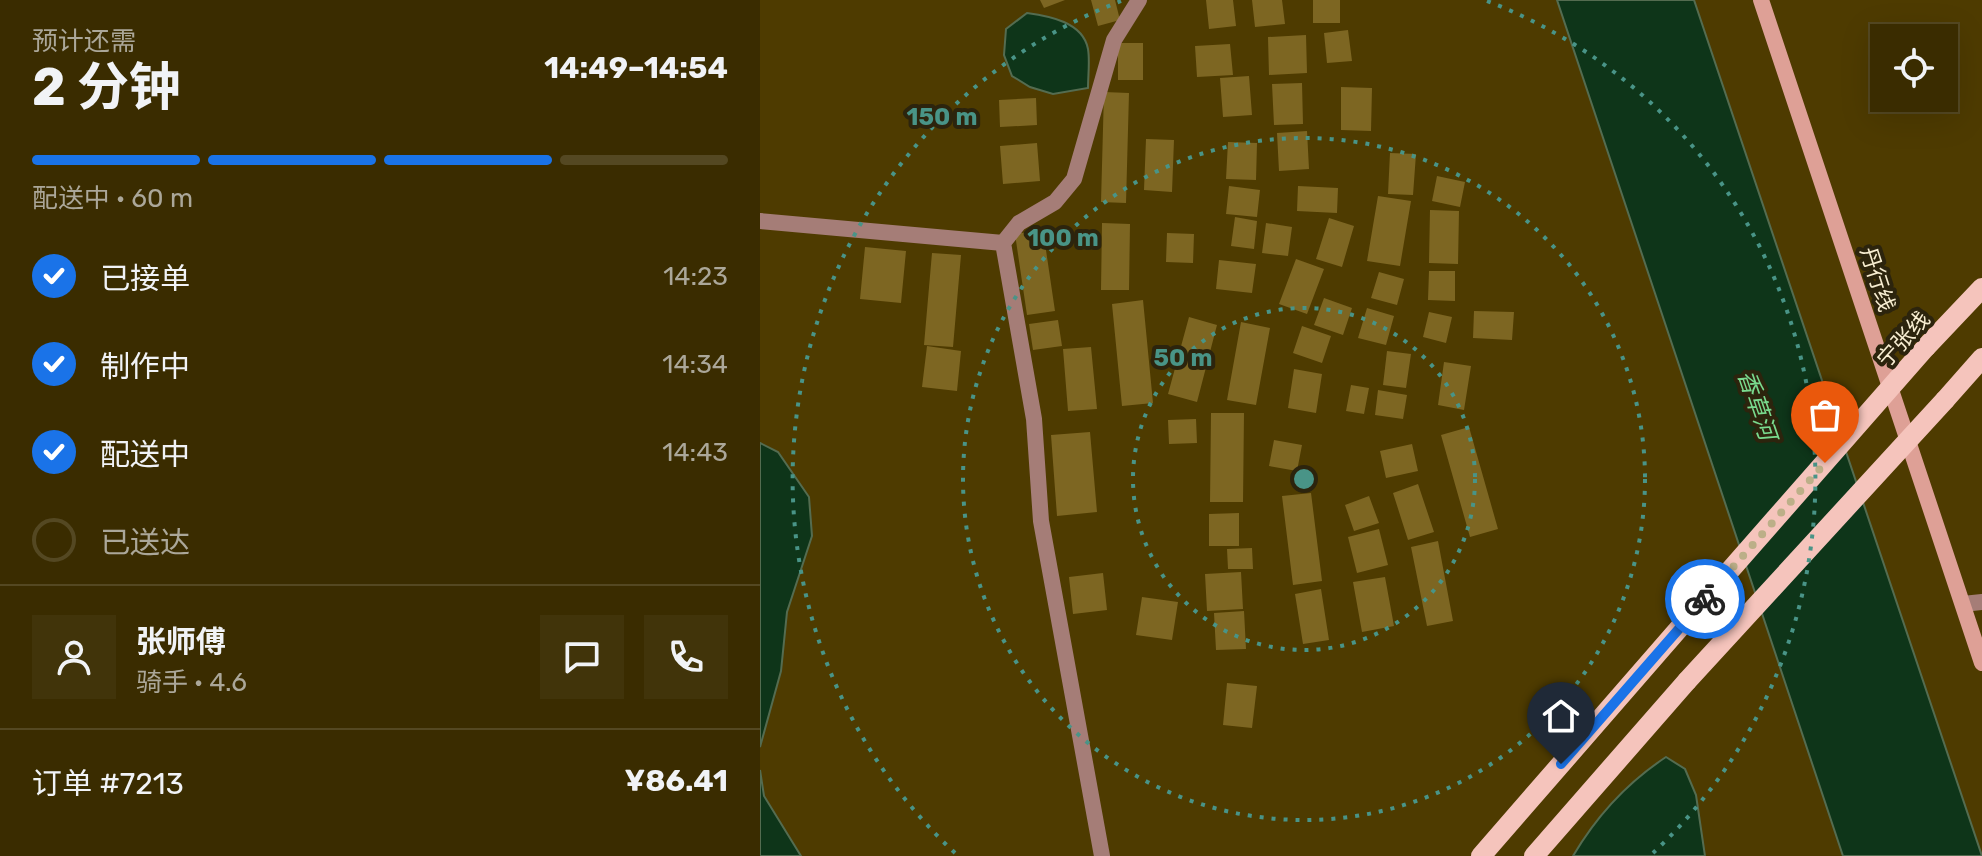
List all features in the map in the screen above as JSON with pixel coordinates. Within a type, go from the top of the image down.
[{"type":"main road","name":"丹行线","points":[[1761,0],[1982,663]]},
{"type":"main road","name":"宁张线","points":[[1481,856],[1926,347],[1982,288]]},
{"type":"main road","points":[[1534,856],[1687,681],[1982,358]]},
{"type":"street","points":[[1102,856],[1041,521],[1034,419],[1003,243],[1019,223],[1055,202],[1074,179],[1114,40],[1139,0]]},
{"type":"street","points":[[760,221],[1003,243]]},
{"type":"street","points":[[1963,604],[1982,602]]},
{"type":"water","name":"香草河","points":[[1557,0],[1694,0],[1982,856],[1843,856]]},
{"type":"water","points":[[1027,13],[1064,22],[1079,32],[1088,49],[1088,88],[1053,94],[1030,87],[1012,76],[1004,55],[1006,29]]},
{"type":"water","points":[[760,443],[778,452],[809,497],[812,536],[787,612],[781,671],[760,747]]},
{"type":"water","points":[[1666,757],[1685,769],[1696,795],[1705,856],[1573,856],[1614,801]]},
{"type":"water","points":[[760,770],[764,796],[801,856],[760,856]]},
{"type":"building","points":[[1040,0],[1065,0],[1044,8]]},
{"type":"building","points":[[1091,0],[1115,0],[1120,20],[1098,26]]},
{"type":"building","points":[[1206,0],[1233,0],[1236,26],[1209,29]]},
{"type":"building","points":[[1252,0],[1282,0],[1285,24],[1255,27]]},
{"type":"building","points":[[1313,0],[1340,0],[1340,23],[1313,23]]},
{"type":"building","points":[[1348,30],[1352,61],[1327,63],[1324,33]]},
{"type":"building","points":[[1306,35],[1307,73],[1269,75],[1268,37]]},
{"type":"building","points":[[1118,43],[1143,43],[1143,80],[1118,80]]},
{"type":"building","points":[[1230,44],[1233,75],[1197,77],[1195,46]]},
{"type":"building","points":[[1249,76],[1252,115],[1223,117],[1220,78]]},
{"type":"building","points":[[1302,83],[1303,124],[1274,125],[1272,84]]},
{"type":"building","points":[[1341,87],[1372,88],[1371,131],[1341,130]]},
{"type":"building","points":[[1104,92],[1129,93],[1126,203],[1101,202]]},
{"type":"building","points":[[1036,98],[1037,125],[1000,127],[999,100]]},
{"type":"building","points":[[1307,131],[1309,169],[1279,171],[1277,133]]},
{"type":"building","points":[[1146,139],[1174,140],[1172,192],[1144,190]]},
{"type":"building","points":[[1228,142],[1257,143],[1256,180],[1226,179]]},
{"type":"building","points":[[1037,143],[1040,181],[1003,184],[1000,146]]},
{"type":"building","points":[[1390,153],[1416,154],[1413,195],[1388,194]]},
{"type":"building","points":[[1437,176],[1465,182],[1460,207],[1432,201]]},
{"type":"building","points":[[1229,186],[1260,190],[1257,217],[1226,214]]},
{"type":"building","points":[[1298,186],[1338,188],[1337,213],[1297,211]]},
{"type":"building","points":[[1378,196],[1411,201],[1400,266],[1367,261]]},
{"type":"building","points":[[1430,210],[1459,211],[1458,264],[1429,263]]},
{"type":"building","points":[[1235,217],[1257,221],[1254,249],[1231,246]]},
{"type":"building","points":[[1329,218],[1354,226],[1342,267],[1316,259]]},
{"type":"building","points":[[1102,223],[1130,224],[1129,290],[1101,290]]},
{"type":"building","points":[[1266,223],[1292,227],[1288,256],[1262,253]]},
{"type":"building","points":[[1043,230],[1055,311],[1027,315],[1015,234]]},
{"type":"building","points":[[1167,233],[1194,234],[1193,263],[1166,262]]},
{"type":"building","points":[[865,247],[906,251],[901,303],[860,299]]},
{"type":"building","points":[[932,253],[961,255],[953,347],[924,345]]},
{"type":"building","points":[[1296,259],[1324,269],[1307,314],[1279,304]]},
{"type":"building","points":[[1219,260],[1256,264],[1252,293],[1216,289]]},
{"type":"building","points":[[1429,271],[1455,271],[1455,301],[1428,300]]},
{"type":"building","points":[[1379,272],[1404,279],[1397,305],[1371,298]]},
{"type":"building","points":[[1324,298],[1352,308],[1343,335],[1314,325]]},
{"type":"building","points":[[1143,300],[1153,403],[1122,406],[1112,304]]},
{"type":"building","points":[[1367,308],[1394,316],[1386,345],[1358,338]]},
{"type":"building","points":[[1474,311],[1514,312],[1512,340],[1473,338]]},
{"type":"building","points":[[1429,312],[1452,317],[1446,343],[1423,337]]},
{"type":"building","points":[[1189,317],[1217,325],[1197,402],[1168,394]]},
{"type":"building","points":[[1058,320],[1062,346],[1033,350],[1029,324]]},
{"type":"building","points":[[1241,322],[1270,328],[1256,405],[1227,400]]},
{"type":"building","points":[[1302,326],[1331,336],[1322,363],[1293,353]]},
{"type":"building","points":[[927,346],[961,351],[957,391],[922,387]]},
{"type":"building","points":[[1091,347],[1097,409],[1068,411],[1063,349]]},
{"type":"building","points":[[1387,351],[1411,354],[1406,388],[1383,385]]},
{"type":"building","points":[[1444,362],[1471,366],[1464,410],[1438,405]]},
{"type":"building","points":[[1294,369],[1322,374],[1316,413],[1288,408]]},
{"type":"building","points":[[1351,385],[1369,388],[1364,414],[1346,411]]},
{"type":"building","points":[[1378,390],[1407,395],[1403,419],[1375,415]]},
{"type":"building","points":[[1211,413],[1244,413],[1243,502],[1210,502]]},
{"type":"building","points":[[1196,419],[1197,443],[1169,444],[1168,420]]},
{"type":"building","points":[[1469,427],[1498,529],[1470,537],[1441,435]]},
{"type":"building","points":[[1090,432],[1097,512],[1057,516],[1051,435]]},
{"type":"building","points":[[1274,440],[1302,445],[1297,471],[1269,466]]},
{"type":"building","points":[[1412,444],[1418,471],[1386,478],[1380,451]]},
{"type":"building","points":[[1418,484],[1434,532],[1408,540],[1393,493]]},
{"type":"building","points":[[1311,493],[1322,581],[1293,585],[1282,496]]},
{"type":"building","points":[[1369,496],[1379,523],[1354,531],[1345,505]]},
{"type":"building","points":[[1239,513],[1239,546],[1209,546],[1209,514]]},
{"type":"building","points":[[1379,529],[1388,565],[1357,573],[1348,537]]},
{"type":"building","points":[[1438,541],[1453,621],[1427,626],[1411,547]]},
{"type":"building","points":[[1252,548],[1253,569],[1228,569],[1227,549]]},
{"type":"building","points":[[1241,572],[1243,609],[1207,611],[1205,574]]},
{"type":"building","points":[[1103,573],[1107,610],[1073,614],[1069,577]]},
{"type":"building","points":[[1385,577],[1394,626],[1362,632],[1353,582]]},
{"type":"building","points":[[1321,589],[1329,640],[1303,644],[1295,594]]},
{"type":"building","points":[[1142,597],[1178,602],[1172,640],[1136,635]]},
{"type":"building","points":[[1244,611],[1246,649],[1216,650],[1214,613]]},
{"type":"building","points":[[1227,683],[1257,686],[1252,728],[1223,725]]},
{"type":"way so far","points":[[1705,599],[1825,463]]},
{"type":"route","points":[[1561,764],[1705,599]]}]
